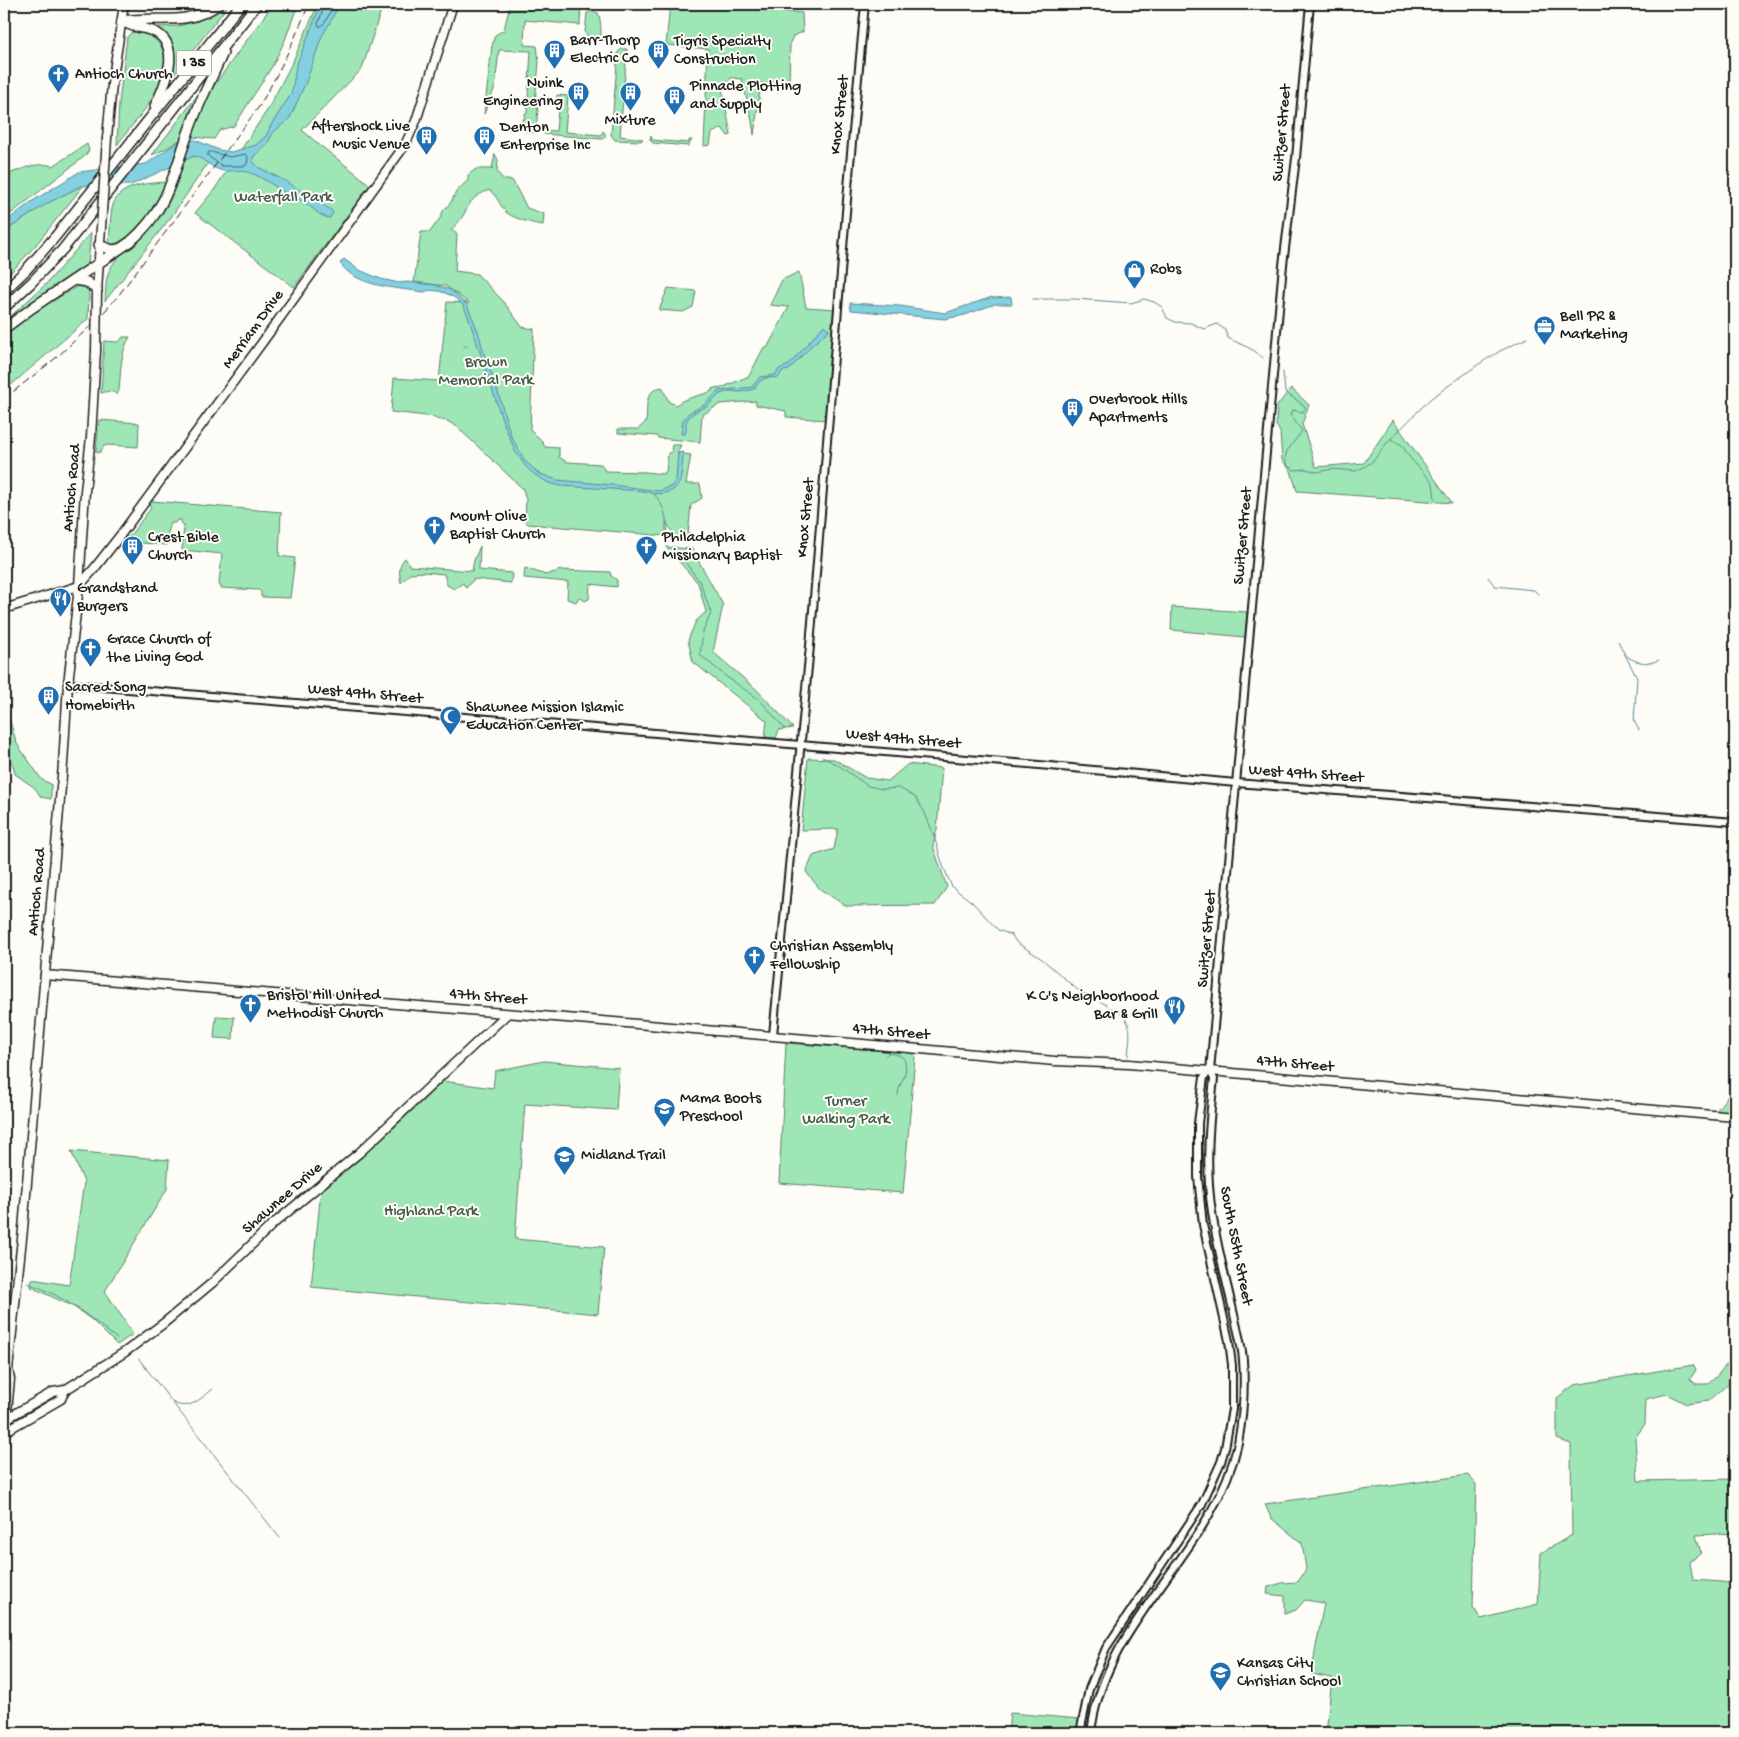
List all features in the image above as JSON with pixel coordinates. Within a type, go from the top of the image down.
[{"type":"highway","points":[[122,21],[179,20],[200,14],[219,4]]},
{"type":"highway","name":"I 35","points":[[4,291],[39,256],[126,150],[241,4]]},
{"type":"highway","name":"I 35","points":[[4,308],[42,272],[70,239],[257,4]]},
{"type":"highway","points":[[122,21],[130,27],[152,30],[162,38],[168,50],[169,64],[166,80],[147,121]]},
{"type":"highway","points":[[4,330],[120,249],[148,224],[162,204],[171,186],[197,110],[229,40]]},
{"type":"highway","points":[[100,244],[112,250],[120,249]]},
{"type":"highway","points":[[74,280],[87,282],[97,291]]},
{"type":"main road","name":"Antioch Road","points":[[8,1370],[19,1272],[68,684],[79,586],[85,491],[91,437],[96,351],[98,264],[107,138],[112,84],[124,4]]},
{"type":"main road","name":"Merriam Drive","points":[[79,586],[119,537],[405,145],[416,121],[454,4]]},
{"type":"main road","points":[[4,609],[79,586]]},
{"type":"main road","name":"47th Street","points":[[45,975],[773,1035],[1055,1061],[1129,1064],[1735,1117]]},
{"type":"main road","points":[[487,1012],[491,1016],[490,1030]]},
{"type":"main road","name":"Shawnee Drive","points":[[5,1419],[53,1392],[65,1390],[125,1352],[191,1301],[273,1224],[360,1153],[508,1014]]},
{"type":"main road","points":[[4,1379],[8,1370]]},
{"type":"main road","points":[[4,1432],[10,1375],[8,1370]]},
{"type":"main road","name":"Shawnee Drive","points":[[4,1432],[60,1398],[65,1390]]},
{"type":"main road","points":[[8,1397],[11,1404],[24,1408]]},
{"type":"street","name":"Knox Street","points":[[773,1035],[818,553],[865,4]]},
{"type":"street","name":"Switzer Street","points":[[1210,1071],[1283,266],[1296,158],[1310,4]]},
{"type":"street","name":"West 49th Street","points":[[68,684],[1018,763],[1236,783],[1735,822]]},
{"type":"street","name":"South 55th Street","points":[[1080,1733],[1089,1689],[1106,1648],[1202,1504],[1221,1462],[1226,1441],[1232,1409],[1232,1365],[1229,1342],[1203,1226],[1198,1177],[1198,1123],[1204,1077],[1210,1071],[1214,1080],[1208,1142],[1210,1198],[1216,1236],[1243,1359],[1243,1405],[1238,1443],[1227,1478],[1209,1517],[1118,1649],[1105,1677],[1095,1706],[1091,1733]]},
{"type":"street","points":[[4,1432],[4,1444]]},
{"type":"green space","points":[[223,4],[229,4],[170,80],[172,63],[157,30],[158,27],[179,26],[203,19]]},
{"type":"green space","points":[[273,4],[298,4],[285,40],[273,65],[234,126],[220,130],[214,139],[192,137],[202,109],[213,87]]},
{"type":"green space","name":"Waterfall Park","points":[[318,4],[383,4],[362,69],[302,130],[370,185],[294,287],[195,213],[214,190],[268,109],[293,61]]},
{"type":"green space","points":[[510,4],[581,4],[580,25],[525,20],[524,45],[537,46],[539,63],[535,102],[538,110],[536,130],[533,133],[524,131],[523,119],[525,118],[525,113],[527,113],[531,51],[499,50],[495,87],[484,114],[492,46],[495,35],[504,30]]},
{"type":"green space","points":[[670,4],[726,4],[729,7],[802,13],[803,32],[793,36],[790,43],[789,86],[761,83],[754,135],[742,79],[731,78],[722,88],[731,135],[728,136],[722,128],[712,133],[710,145],[704,146],[708,49],[666,45]]},
{"type":"green space","points":[[591,11],[598,13],[600,18],[601,37],[598,39],[589,38],[585,32],[587,13]]},
{"type":"green space","points":[[132,32],[143,33],[158,42],[162,49],[165,65],[156,93],[117,145],[119,103],[127,37]]},
{"type":"green space","points":[[622,49],[627,49],[620,136],[643,139],[641,141],[615,140],[611,135],[618,52]]},
{"type":"green space","points":[[200,92],[201,94],[189,118],[183,138],[152,155]]},
{"type":"green space","points":[[557,95],[568,96],[565,132],[601,135],[603,131],[605,137],[602,139],[544,134],[542,130],[556,131],[559,99],[557,99]]},
{"type":"green space","points":[[651,135],[652,140],[689,143],[689,140],[692,140],[688,146],[653,143],[650,140]]},
{"type":"green space","points":[[87,144],[89,150],[85,156],[4,219],[4,176],[34,165],[53,166]]},
{"type":"green space","name":"Brown Memorial Park","points":[[495,154],[498,160],[497,172],[504,180],[512,180],[527,208],[544,214],[543,225],[525,221],[507,213],[495,195],[489,190],[479,195],[471,202],[451,230],[457,235],[455,271],[477,274],[503,301],[522,327],[534,329],[530,429],[545,447],[559,448],[559,457],[567,462],[601,464],[605,471],[662,474],[666,472],[668,453],[671,453],[672,445],[681,445],[677,453],[691,455],[686,484],[700,484],[702,498],[691,505],[688,536],[674,536],[666,521],[666,536],[528,524],[525,521],[526,500],[523,489],[456,426],[435,417],[391,412],[394,378],[439,381],[447,302],[469,303],[446,286],[414,282],[421,232],[430,232],[456,192],[468,180],[468,175],[476,169],[492,169]]},
{"type":"green space","points":[[194,156],[203,158],[208,163],[171,217],[105,301],[107,277],[112,266],[117,258],[147,232],[160,217],[171,197],[184,160]]},
{"type":"green space","points":[[168,182],[162,197],[139,226],[116,244],[109,245],[111,213],[117,198],[128,189],[136,186]]},
{"type":"green space","points":[[83,186],[35,246],[4,280],[4,232],[46,204]]},
{"type":"green space","points":[[91,233],[88,264],[4,324],[46,284]]},
{"type":"green space","points":[[799,272],[806,307],[836,309],[826,420],[786,417],[786,411],[756,405],[756,401],[720,404],[702,415],[700,442],[618,433],[618,429],[638,429],[646,422],[649,396],[656,389],[662,387],[669,402],[676,405],[684,400],[708,393],[718,387],[719,389],[749,376],[764,347],[767,348],[789,307],[770,305],[782,280]]},
{"type":"green space","points":[[80,285],[84,286],[89,292],[88,319],[4,391],[4,333],[30,314]]},
{"type":"green space","points":[[668,288],[696,291],[693,307],[683,312],[659,310]]},
{"type":"green space","points":[[123,337],[130,337],[124,349],[119,390],[117,395],[110,391],[101,393],[104,341],[119,342]]},
{"type":"green space","points":[[1291,388],[1309,405],[1302,424],[1316,467],[1364,463],[1393,420],[1452,503],[1297,491],[1291,471],[1282,460],[1280,432],[1276,425],[1277,406]]},
{"type":"green space","points":[[99,420],[139,423],[138,447],[108,445],[104,446],[97,453]]},
{"type":"green space","points":[[152,501],[281,512],[279,556],[295,558],[290,598],[261,597],[259,590],[221,588],[219,584],[222,554],[182,550],[184,525],[181,523],[181,520],[171,523],[166,539],[169,542],[167,545],[129,542],[125,539],[126,537],[129,537],[151,508],[149,503]]},
{"type":"green space","points":[[480,546],[479,570],[512,573],[511,583],[474,579],[466,588],[463,583],[454,589],[447,585],[444,574],[424,572],[411,573],[401,583],[400,569],[405,558],[410,566],[472,571]]},
{"type":"green space","points":[[666,547],[692,549],[723,605],[713,652],[757,690],[793,728],[779,730],[776,738],[765,737],[767,721],[693,662],[688,640],[696,621],[706,612],[698,583]]},
{"type":"green space","points":[[525,568],[546,575],[561,570],[610,572],[611,576],[617,580],[617,587],[590,584],[589,599],[585,601],[579,597],[576,602],[567,599],[568,582],[524,578]]},
{"type":"green space","points":[[1172,607],[1247,612],[1245,637],[1171,630]]},
{"type":"green space","points":[[4,665],[8,673],[5,690],[6,709],[17,744],[42,780],[51,784],[51,799],[41,797],[35,788],[15,774],[13,765],[4,751]]},
{"type":"green space","points":[[808,758],[834,759],[866,778],[888,781],[908,764],[942,768],[937,829],[933,846],[947,887],[935,905],[846,906],[820,889],[806,872],[813,856],[834,849],[838,829],[801,830]]},
{"type":"green space","points":[[216,1016],[234,1017],[233,1039],[214,1038]]},
{"type":"green space","name":"Turner Walking Park","points":[[786,1043],[913,1053],[915,1057],[903,1193],[779,1183]]},
{"type":"green space","name":"Highland Park","points":[[544,1061],[619,1068],[616,1110],[525,1104],[515,1239],[604,1247],[598,1314],[311,1287],[321,1191],[384,1137],[443,1081],[493,1088],[495,1071]]},
{"type":"green space","points":[[1735,1087],[1735,1114],[1717,1112],[1716,1111]]},
{"type":"green space","points":[[71,1151],[169,1160],[167,1189],[105,1291],[133,1334],[117,1345],[92,1320],[74,1307],[31,1287],[32,1279],[69,1285],[84,1182]]},
{"type":"green space","points":[[1733,1357],[1735,1358],[1735,1374],[1730,1382],[1709,1401],[1686,1404],[1667,1394],[1646,1399],[1645,1424],[1635,1438],[1638,1481],[1735,1479],[1735,1533],[1696,1535],[1701,1553],[1690,1562],[1693,1580],[1735,1583],[1735,1694],[1732,1733],[1326,1733],[1332,1678],[1311,1674],[1324,1603],[1305,1600],[1296,1610],[1285,1614],[1285,1596],[1267,1594],[1268,1587],[1282,1583],[1298,1582],[1306,1569],[1302,1543],[1271,1518],[1265,1504],[1468,1475],[1476,1484],[1473,1607],[1481,1619],[1538,1604],[1541,1553],[1572,1535],[1571,1444],[1557,1439],[1557,1398],[1574,1385],[1693,1365],[1696,1370],[1690,1379],[1696,1384],[1708,1384]]},
{"type":"green space","points":[[1010,1713],[1080,1719],[1078,1733],[1008,1733]]},
{"type":"water","points":[[321,4],[339,4],[322,36],[306,82],[290,118],[273,133],[267,144],[252,160],[258,167],[285,181],[331,210],[333,213],[330,218],[323,216],[302,201],[255,175],[240,171],[220,170],[194,156],[131,185],[81,186],[46,204],[4,232],[4,223],[31,202],[79,172],[146,164],[181,140],[195,140],[219,150],[231,152],[256,145],[266,136],[291,94],[296,66]]},
{"type":"water","points":[[344,259],[359,270],[381,279],[399,283],[435,285],[451,290],[467,305],[478,331],[511,436],[525,461],[538,473],[557,480],[659,491],[672,486],[676,480],[678,453],[683,452],[678,486],[670,492],[654,494],[644,491],[561,486],[549,483],[535,475],[526,467],[515,451],[462,304],[439,291],[424,292],[366,282],[347,271],[340,263]]},
{"type":"water","points":[[992,297],[1011,297],[1012,304],[995,304],[965,315],[945,319],[851,310],[850,303],[900,306],[945,313]]},
{"type":"water","points":[[824,325],[829,330],[789,370],[782,371],[779,377],[766,378],[760,381],[754,389],[741,392],[730,391],[720,394],[706,407],[688,418],[686,433],[681,434],[683,420],[689,413],[704,405],[719,391],[752,387],[760,377],[775,375],[779,369],[789,365]]},
{"type":"waterway","points":[[1033,299],[1075,299],[1131,303],[1144,299],[1162,307],[1167,318],[1175,322],[1191,323],[1204,329],[1217,324],[1225,330],[1228,338],[1253,350],[1263,358]]},
{"type":"waterway","points":[[1283,372],[1285,392],[1306,407],[1303,412],[1292,410],[1290,415],[1302,431],[1287,451],[1285,459],[1288,466],[1294,470],[1305,469],[1318,472],[1332,469],[1356,471],[1374,460],[1386,444],[1430,399],[1479,364],[1527,338]]},
{"type":"waterway","points":[[1390,439],[1402,445],[1410,458],[1433,483],[1435,499]]},
{"type":"waterway","points":[[654,494],[663,507],[668,533]]},
{"type":"waterway","points":[[673,546],[700,582],[711,613],[703,632],[700,655],[728,678],[760,700],[785,729]]},
{"type":"waterway","points":[[1488,577],[1495,586],[1534,590],[1538,594]]},
{"type":"waterway","points":[[1618,641],[1637,678],[1634,721],[1639,730]]},
{"type":"waterway","points":[[1627,656],[1642,662],[1659,660]]},
{"type":"waterway","points":[[822,757],[838,765],[868,786],[882,789],[899,788],[915,797],[924,811],[952,887],[972,902],[998,930],[1012,935],[1016,942],[1042,959],[1079,991],[1107,1005]]},
{"type":"waterway","points":[[1111,1008],[1119,1012],[1127,1022],[1130,1034],[1128,1056]]},
{"type":"waterway","points":[[885,1056],[888,1053],[903,1058]]},
{"type":"waterway","points":[[898,1095],[906,1070],[904,1059]]},
{"type":"waterway","points":[[4,1275],[8,1276]]},
{"type":"waterway","points":[[27,1283],[63,1299],[117,1339]]},
{"type":"waterway","points":[[139,1359],[172,1402],[178,1405],[183,1406],[194,1403],[213,1389]]},
{"type":"waterway","points":[[172,1402],[280,1538]]},
{"type":"railway","points":[[4,399],[57,357],[98,319],[118,296],[258,108],[286,57],[309,4]]},
{"type":"place","name":"Barr-Thorp Electric Co","points":[[554,69]]},
{"type":"place","name":"Tigris Specialty Construction","points":[[658,70]]},
{"type":"place","name":"Antioch Church","points":[[59,94]]},
{"type":"place","name":"Mixture","points":[[630,111]]},
{"type":"place","name":"Nuink Engineering","points":[[579,112]]},
{"type":"place","name":"Pinnacle Plotting and Supply","points":[[674,115]]},
{"type":"place","name":"Aftershock Live Music Venue","points":[[426,155]]},
{"type":"place","name":"Denton Enterprise Inc","points":[[484,156]]},
{"type":"place","name":"Robs","points":[[1134,289]]},
{"type":"place","name":"Bell PR & Marketing","points":[[1544,345]]},
{"type":"place","name":"Overbrook Hills Apartments","points":[[1073,428]]},
{"type":"place","name":"Mount Olive Baptist Church","points":[[434,545]]},
{"type":"place","name":"Crest Bible Church","points":[[132,566]]},
{"type":"place","name":"Philadelphia Missionary Baptist","points":[[646,566]]},
{"type":"place","name":"Grandstand Burgers","points":[[61,617]]},
{"type":"place","name":"Grace Church of the Living God","points":[[91,668]]},
{"type":"place","name":"Sacred Song Homebirth","points":[[49,716]]},
{"type":"place","name":"Shawnee Mission Islamic Education Center","points":[[450,736]]},
{"type":"place","name":"Christian Assembly Fellowship","points":[[754,975]]},
{"type":"place","name":"Bristol Hill United Methodist Church","points":[[251,1024]]},
{"type":"place","name":"K C's Neighborhood Bar & Grill","points":[[1174,1025]]},
{"type":"place","name":"Mama Boots Preschool","points":[[664,1127]]},
{"type":"place","name":"Midland Trail","points":[[565,1175]]},
{"type":"place","name":"Kansas City Christian School","points":[[1221,1692]]}]
